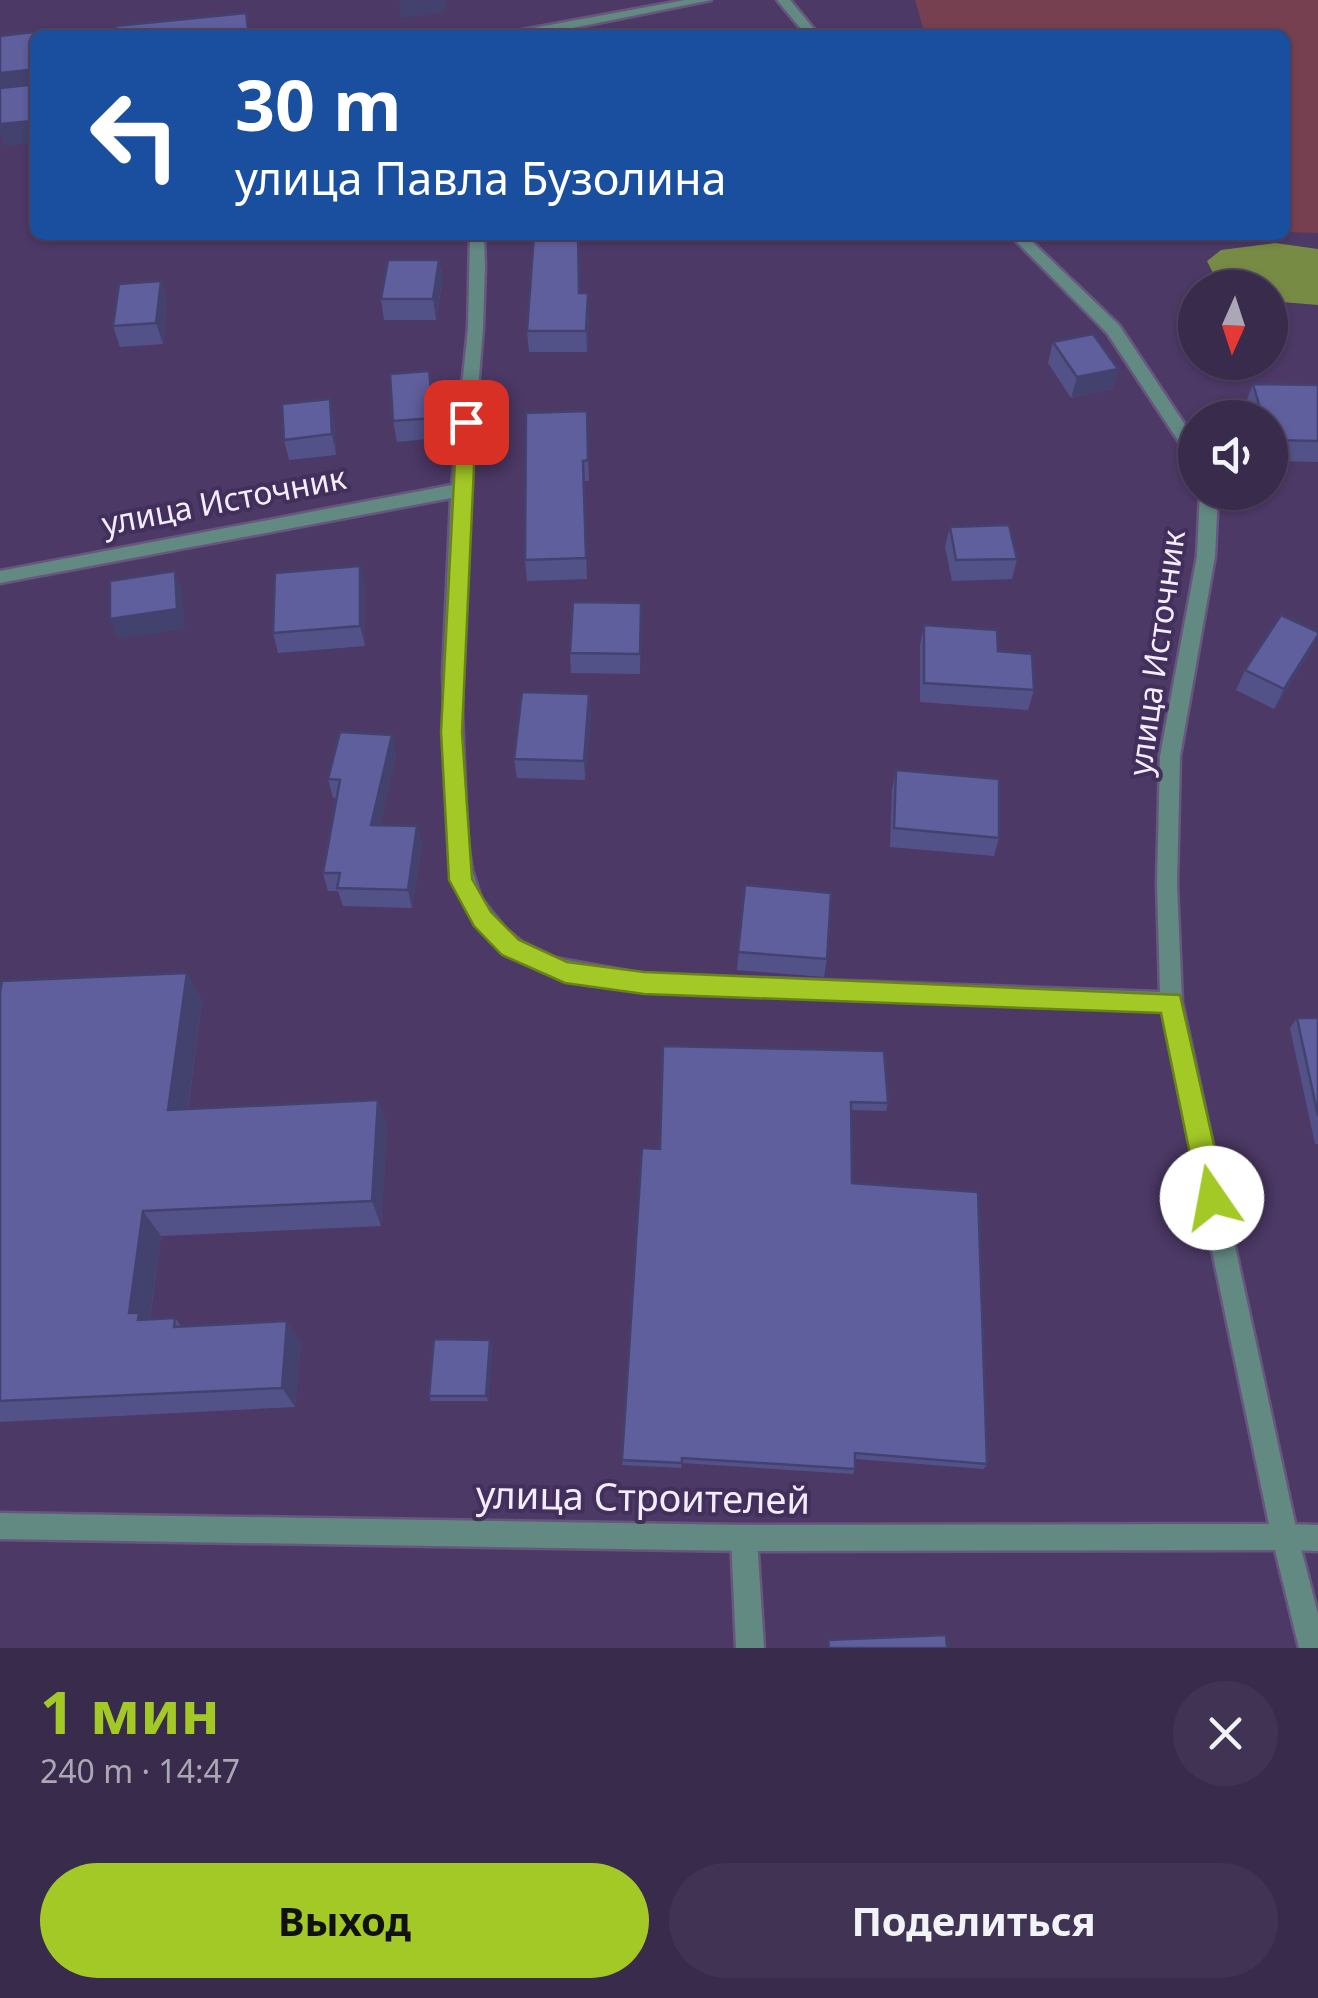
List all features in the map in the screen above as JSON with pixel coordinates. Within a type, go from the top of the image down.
[{"type":"street","points":[[544,30],[706,0]]},
{"type":"street","points":[[783,0],[809,30]]},
{"type":"street","points":[[477,240],[480,287],[460,490],[452,732],[460,880],[482,919],[510,948],[565,972],[644,983],[1171,1002]]},
{"type":"street","points":[[1022,240],[1112,329],[1178,427]]},
{"type":"street","name":"улица Источник","points":[[0,577],[460,490]]},
{"type":"street","name":"улица Источник","points":[[1209,510],[1206,556],[1170,756],[1166,884],[1171,1002],[1312,1648]]},
{"type":"street","name":"улица Строителей","points":[[0,1526],[744,1538],[1318,1538]]},
{"type":"street","points":[[744,1538],[750,1648]]},
{"type":"shaded area","points":[[915,0],[1318,0],[1318,233],[1290,232],[1290,30],[924,30]]},
{"type":"shaded area","points":[[1275,243],[1318,249],[1318,305],[1288,302],[1288,270],[1212,270],[1207,261],[1221,250]]},
{"type":"building","points":[[246,13],[248,30],[116,30],[116,26]]},
{"type":"building","points":[[30,32],[30,72],[0,73],[0,36]]},
{"type":"building","points":[[30,79],[30,121],[0,124],[0,88],[28,85]]},
{"type":"building","points":[[534,240],[578,240],[579,293],[588,293],[586,331],[527,331]]},
{"type":"building","points":[[388,260],[439,260],[433,299],[381,299]]},
{"type":"building","points":[[161,281],[156,323],[113,326],[119,284]]},
{"type":"building","points":[[1093,334],[1118,369],[1077,377],[1053,342]]},
{"type":"building","points":[[429,371],[434,418],[393,421],[390,374]]},
{"type":"building","points":[[1253,384],[1318,385],[1318,441],[1288,440],[1288,400],[1258,400]]},
{"type":"building","points":[[330,399],[332,434],[284,440],[282,404]]},
{"type":"building","points":[[587,411],[588,460],[583,461],[586,558],[525,560],[526,413]]},
{"type":"building","points":[[1009,525],[1017,559],[956,560],[950,527]]},
{"type":"building","points":[[360,566],[360,626],[273,633],[275,573]]},
{"type":"building","points":[[175,571],[177,609],[110,619],[110,581]]},
{"type":"building","points":[[573,602],[641,603],[640,654],[570,653]]},
{"type":"building","points":[[1281,615],[1318,632],[1284,689],[1245,670]]},
{"type":"building","points":[[924,625],[997,630],[998,651],[1032,654],[1034,690],[924,683]]},
{"type":"building","points":[[522,692],[589,694],[584,761],[514,759]]},
{"type":"building","points":[[340,732],[392,735],[371,825],[417,826],[408,890],[337,888],[340,873],[323,873],[340,780],[328,779]]},
{"type":"building","points":[[896,770],[999,779],[999,838],[894,828]]},
{"type":"building","points":[[745,885],[831,893],[827,959],[738,952]]},
{"type":"building","points":[[187,973],[168,1110],[378,1100],[372,1201],[143,1211],[129,1313],[139,1313],[138,1320],[175,1318],[174,1327],[287,1321],[282,1388],[0,1401],[2,981]]},
{"type":"building","points":[[1297,1018],[1318,1018],[1318,1116]]},
{"type":"building","points":[[663,1046],[884,1051],[888,1103],[851,1102],[852,1183],[978,1192],[987,1464],[855,1453],[855,1469],[682,1458],[682,1463],[622,1460],[642,1148],[660,1149]]},
{"type":"building","points":[[434,1339],[490,1340],[486,1396],[429,1396]]},
{"type":"building","points":[[946,1635],[947,1648],[829,1648],[828,1640]]},
{"type":"route","points":[[466,422],[452,732],[460,880],[482,919],[510,948],[565,972],[644,983],[1171,1002],[1212,1198]]}]
